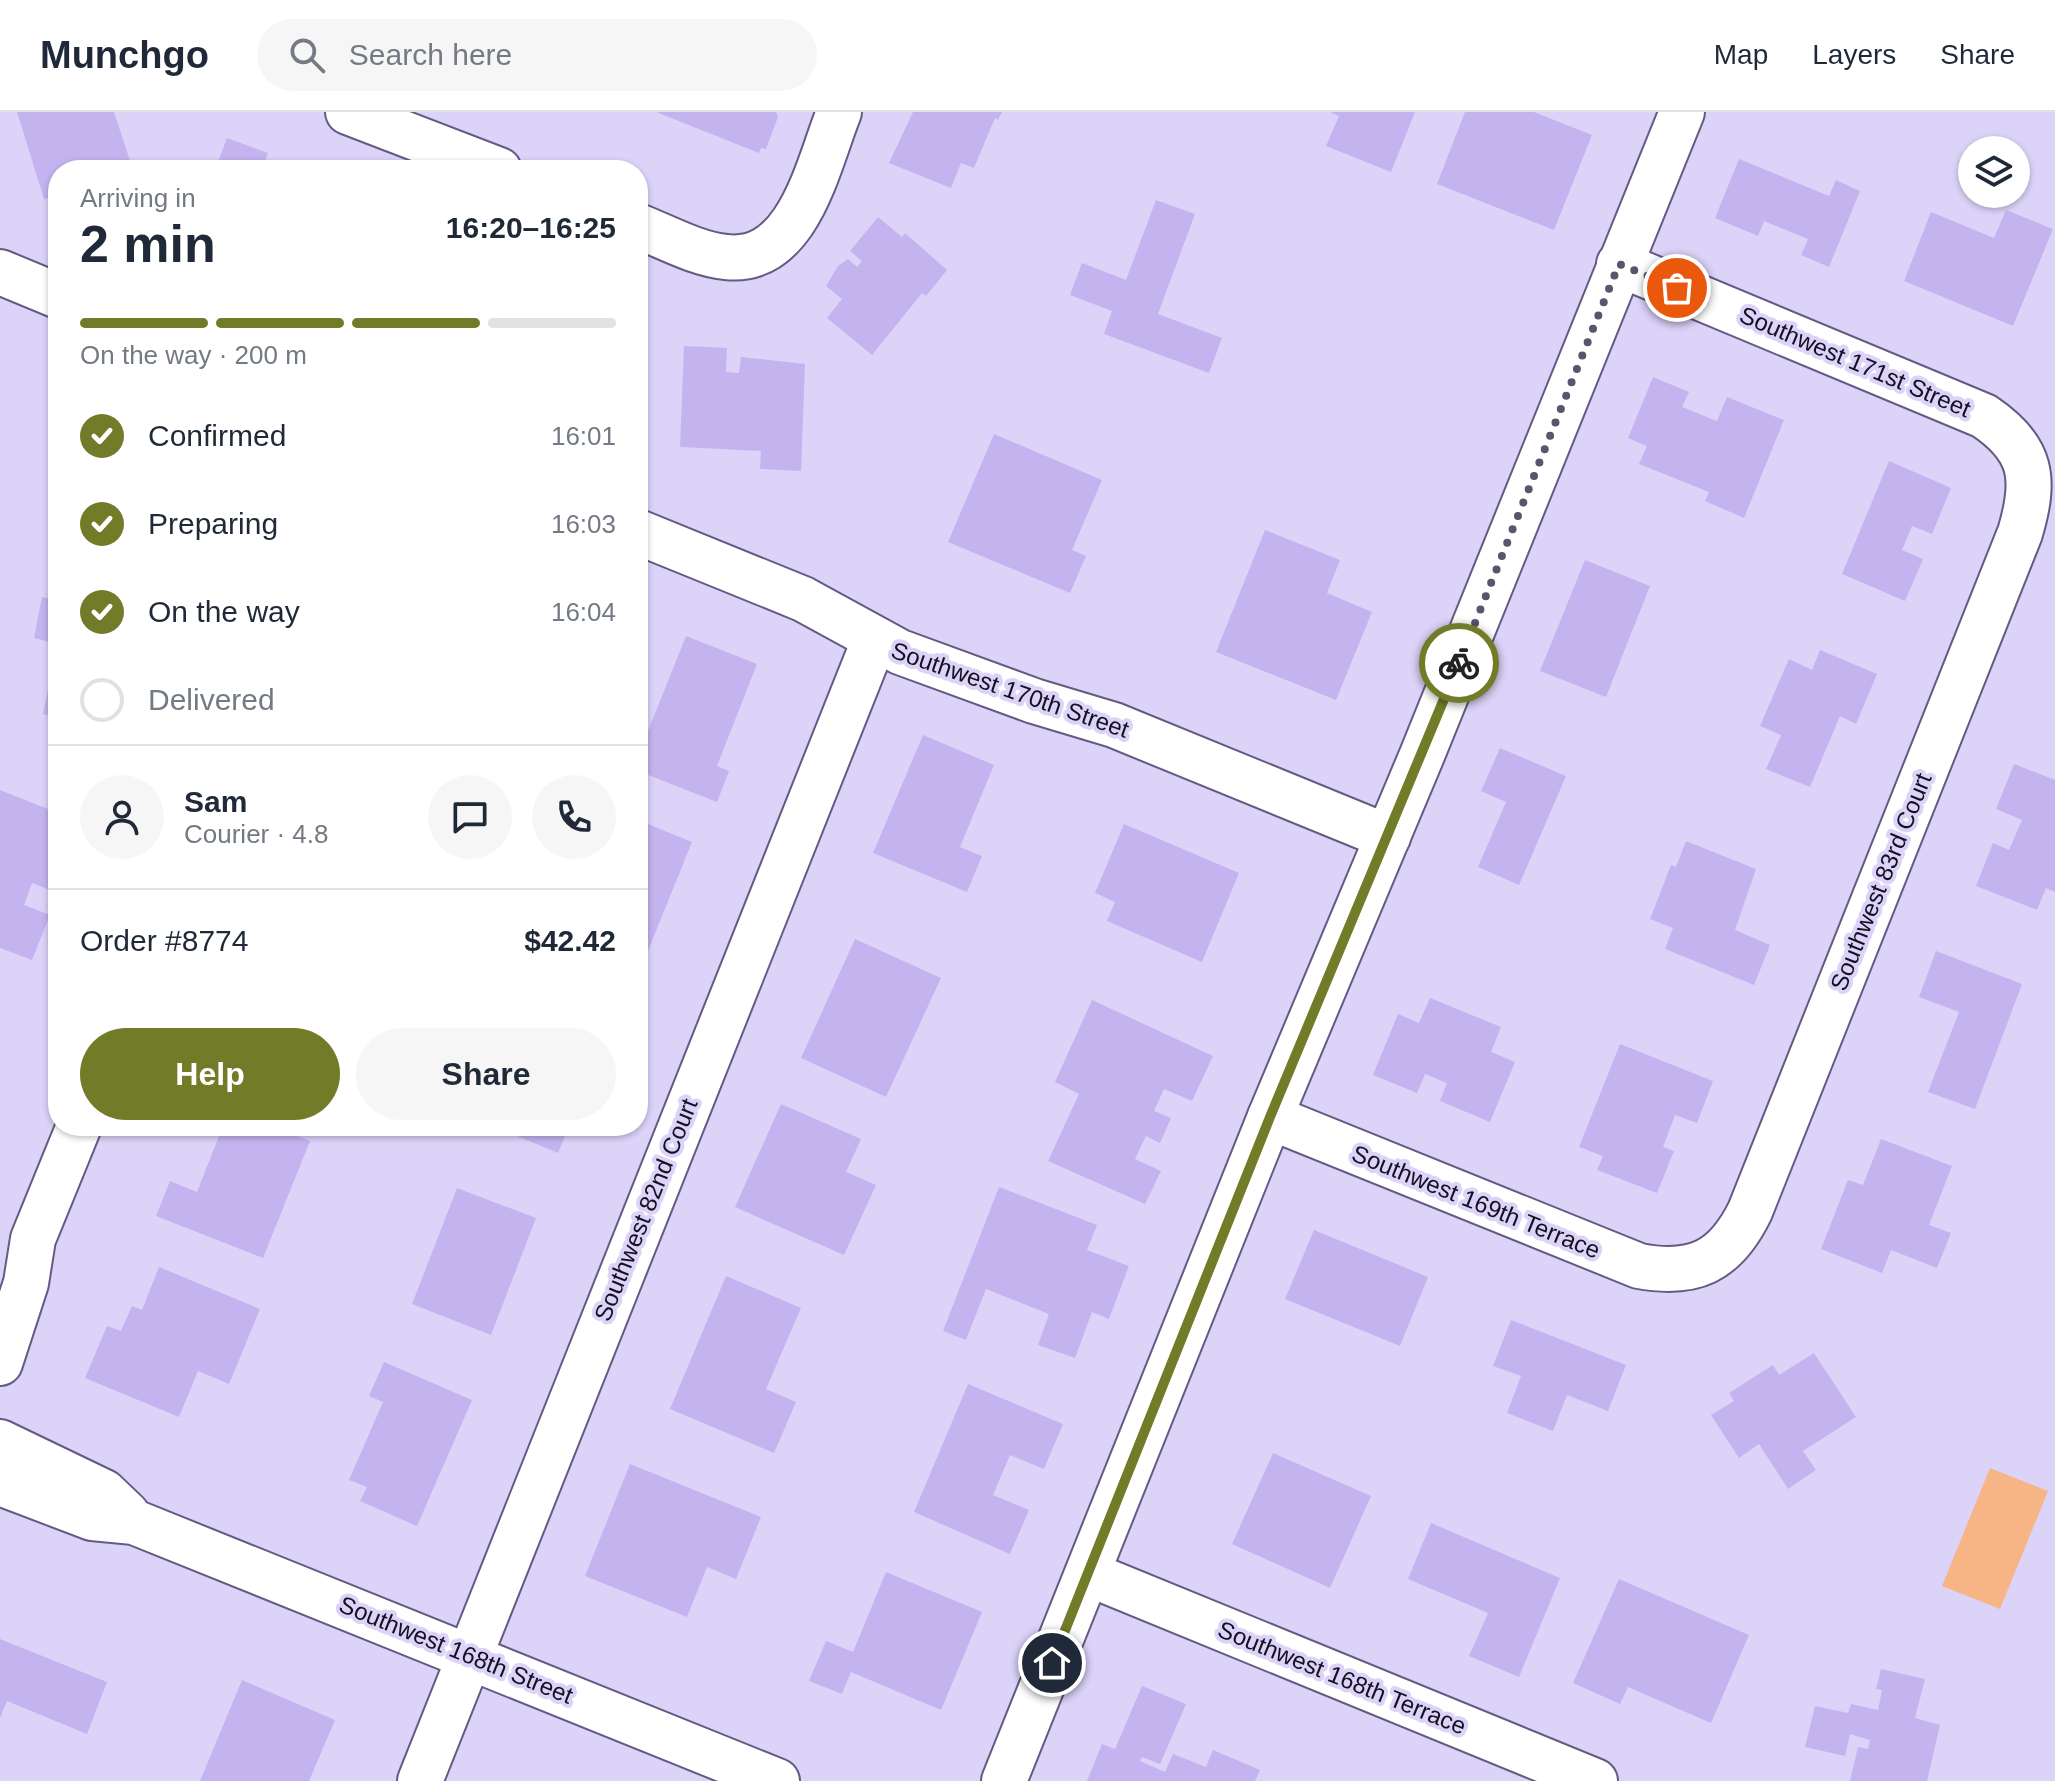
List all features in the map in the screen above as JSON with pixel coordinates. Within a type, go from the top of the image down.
[{"type":"street","points":[[348,112],[435,158]]},
{"type":"street","points":[[648,230],[723,257],[746,258],[765,251],[792,225],[839,112]]},
{"type":"street","points":[[1004,1781],[1270,1117],[1388,837],[1682,112]]},
{"type":"street","name":"Southwest 171st Street","points":[[1619,264],[1960,404],[2004,430],[2018,444],[2027,465]]},
{"type":"street","points":[[0,272],[48,292]]},
{"type":"street","name":"Southwest 83rd Court","points":[[1685,1269],[1708,1262],[1723,1250],[1734,1240],[1750,1211],[2020,533],[2030,485],[2027,465]]},
{"type":"street","name":"Southwest 170th Street","points":[[648,536],[803,599],[874,641],[1034,701],[1114,725],[1388,837]]},
{"type":"street","name":"Southwest 82nd Court","points":[[420,1781],[874,641]]},
{"type":"street","name":"Southwest 169th Terrace","points":[[1270,1117],[1607,1256],[1667,1271],[1685,1269]]},
{"type":"street","points":[[0,1363],[26,1283],[33,1239],[75,1136]]},
{"type":"street","points":[[0,1284],[33,1239]]},
{"type":"street","name":"Southwest 168th Street","points":[[0,1442],[104,1492],[134,1522]]},
{"type":"street","name":"Southwest 168th Street","points":[[0,1483],[92,1518],[134,1522],[777,1781]]},
{"type":"street","name":"Southwest 168th Terrace","points":[[1089,1574],[1595,1781]]},
{"type":"shaded area","points":[[1990,1468],[2048,1491],[2000,1609],[1942,1586]]},
{"type":"building","points":[[17,112],[114,112],[130,160],[48,160],[48,198],[44,199]]},
{"type":"building","points":[[656,112],[776,112],[778,117],[766,149],[761,148],[759,153]]},
{"type":"building","points":[[913,112],[1002,112],[998,120],[995,118],[974,168],[961,163],[951,188],[889,163]]},
{"type":"building","points":[[1330,112],[1415,112],[1391,172],[1326,146],[1339,116]]},
{"type":"building","points":[[1465,112],[1534,112],[1592,135],[1554,230],[1437,184]]},
{"type":"building","points":[[227,138],[268,153],[266,160],[219,160]]},
{"type":"building","points":[[1739,159],[1829,196],[1836,180],[1860,191],[1829,267],[1801,255],[1808,239],[1764,221],[1758,236],[1715,218]]},
{"type":"building","points":[[1156,200],[1195,214],[1158,314],[1222,338],[1209,373],[1104,334],[1112,311],[1070,295],[1082,263],[1126,280]]},
{"type":"building","points":[[2006,210],[2053,229],[2013,326],[1904,281],[1931,212],[1994,238]]},
{"type":"building","points":[[878,217],[902,237],[905,233],[947,270],[926,296],[922,293],[872,355],[827,318],[842,299],[826,286],[838,266],[848,259],[857,267],[862,261],[850,251]]},
{"type":"building","points":[[684,346],[727,348],[726,372],[739,373],[741,357],[805,364],[801,471],[760,469],[761,451],[680,447]]},
{"type":"building","points":[[1653,377],[1689,392],[1682,407],[1717,421],[1727,397],[1784,420],[1744,518],[1705,501],[1709,492],[1639,464],[1647,446],[1628,438]]},
{"type":"building","points":[[994,434],[1102,480],[1072,550],[1086,556],[1070,593],[948,542]]},
{"type":"building","points":[[1889,461],[1951,488],[1932,534],[1912,526],[1902,550],[1923,559],[1905,601],[1842,574]]},
{"type":"building","points":[[1265,530],[1340,560],[1327,593],[1372,612],[1336,700],[1216,652]]},
{"type":"building","points":[[1585,560],[1650,586],[1606,697],[1540,671]]},
{"type":"building","points":[[42,597],[48,598],[48,642],[34,638]]},
{"type":"building","points":[[686,636],[757,664],[717,766],[729,771],[717,802],[648,775],[648,731]]},
{"type":"building","points":[[1820,650],[1877,674],[1856,724],[1840,716],[1810,787],[1766,769],[1781,735],[1760,726],[1789,659],[1812,670]]},
{"type":"building","points":[[48,690],[48,715],[43,714]]},
{"type":"building","points":[[923,735],[994,765],[960,847],[982,856],[967,892],[873,853]]},
{"type":"building","points":[[1500,748],[1566,776],[1519,885],[1478,867],[1506,802],[1481,791]]},
{"type":"building","points":[[2014,764],[2055,780],[2055,892],[2046,888],[2037,910],[1976,886],[1993,843],[2009,850],[2022,820],[1996,809]]},
{"type":"building","points":[[0,790],[48,809],[48,889],[32,883],[24,905],[48,914],[48,920],[32,960],[0,948]]},
{"type":"building","points":[[648,824],[692,842],[648,951]]},
{"type":"building","points":[[1124,824],[1239,873],[1202,962],[1107,921],[1115,902],[1095,893]]},
{"type":"building","points":[[1686,841],[1756,869],[1735,930],[1770,945],[1754,985],[1665,949],[1673,928],[1650,919],[1671,865],[1676,867]]},
{"type":"building","points":[[855,939],[941,978],[886,1097],[801,1058]]},
{"type":"building","points":[[1936,951],[2022,984],[1975,1109],[1928,1092],[1959,1012],[1919,997]]},
{"type":"building","points":[[1430,998],[1501,1027],[1491,1052],[1515,1062],[1490,1122],[1440,1101],[1447,1083],[1425,1074],[1417,1093],[1373,1075],[1398,1014],[1419,1023]]},
{"type":"building","points":[[1092,1000],[1213,1056],[1192,1101],[1164,1089],[1154,1111],[1171,1118],[1160,1143],[1146,1136],[1135,1159],[1161,1171],[1145,1204],[1048,1161],[1079,1094],[1055,1082]]},
{"type":"building","points":[[1620,1044],[1713,1081],[1697,1123],[1675,1115],[1663,1147],[1674,1151],[1657,1193],[1597,1170],[1603,1156],[1579,1147]]},
{"type":"building","points":[[781,1104],[861,1139],[846,1172],[876,1185],[844,1255],[735,1207]]},
{"type":"building","points":[[219,1136],[297,1136],[310,1141],[263,1258],[156,1216],[170,1181],[197,1192]]},
{"type":"building","points":[[517,1136],[565,1136],[558,1153]]},
{"type":"building","points":[[1881,1139],[1952,1166],[1929,1225],[1951,1233],[1937,1268],[1891,1250],[1882,1273],[1821,1249],[1848,1180],[1863,1185]]},
{"type":"building","points":[[999,1187],[1097,1225],[1087,1250],[1129,1266],[1109,1319],[1092,1312],[1075,1358],[1038,1345],[1049,1314],[986,1289],[966,1340],[943,1331]]},
{"type":"building","points":[[457,1188],[536,1218],[491,1335],[412,1304]]},
{"type":"building","points":[[1314,1230],[1428,1277],[1400,1346],[1285,1299]]},
{"type":"building","points":[[159,1267],[260,1309],[229,1384],[198,1371],[179,1417],[85,1378],[107,1326],[121,1331],[132,1306],[142,1310]]},
{"type":"building","points":[[726,1276],[801,1308],[766,1389],[796,1402],[774,1453],[670,1409]]},
{"type":"building","points":[[1511,1320],[1626,1365],[1608,1411],[1567,1395],[1553,1431],[1507,1413],[1521,1376],[1493,1366]]},
{"type":"building","points":[[1814,1353],[1856,1417],[1803,1451],[1816,1470],[1788,1489],[1759,1444],[1739,1458],[1711,1415],[1734,1401],[1729,1393],[1773,1365],[1779,1375]]},
{"type":"building","points":[[384,1362],[472,1400],[417,1526],[360,1501],[367,1487],[349,1480],[383,1402],[369,1396]]},
{"type":"building","points":[[968,1384],[1063,1424],[1044,1469],[1010,1455],[993,1495],[1029,1510],[1010,1554],[914,1512]]},
{"type":"building","points":[[1273,1453],[1371,1496],[1330,1588],[1232,1544]]},
{"type":"building","points":[[630,1464],[761,1517],[736,1579],[707,1567],[687,1617],[585,1576]]},
{"type":"building","points":[[1431,1523],[1560,1578],[1519,1677],[1469,1656],[1488,1613],[1408,1579]]},
{"type":"building","points":[[886,1572],[982,1612],[941,1710],[851,1672],[842,1694],[809,1681],[826,1641],[853,1652]]},
{"type":"building","points":[[1619,1579],[1749,1635],[1711,1723],[1628,1687],[1620,1704],[1573,1683]]},
{"type":"building","points":[[0,1639],[107,1682],[87,1734],[7,1701],[0,1718]]},
{"type":"building","points":[[1881,1669],[1925,1679],[1915,1718],[1940,1725],[1927,1781],[1850,1781],[1858,1747],[1868,1749],[1870,1740],[1850,1734],[1845,1756],[1805,1747],[1815,1706],[1848,1713],[1851,1704],[1878,1710],[1882,1690],[1876,1689]]},
{"type":"building","points":[[242,1680],[335,1720],[309,1781],[200,1781]]},
{"type":"building","points":[[1142,1686],[1186,1704],[1160,1764],[1142,1757],[1140,1761],[1165,1772],[1173,1754],[1206,1767],[1213,1750],[1260,1770],[1255,1781],[1087,1781],[1102,1744],[1115,1749]]},
{"type":"way so far","points":[[1459,663],[1619,264],[1677,288]]},
{"type":"route","points":[[1052,1663],[1270,1117],[1459,663]]}]
